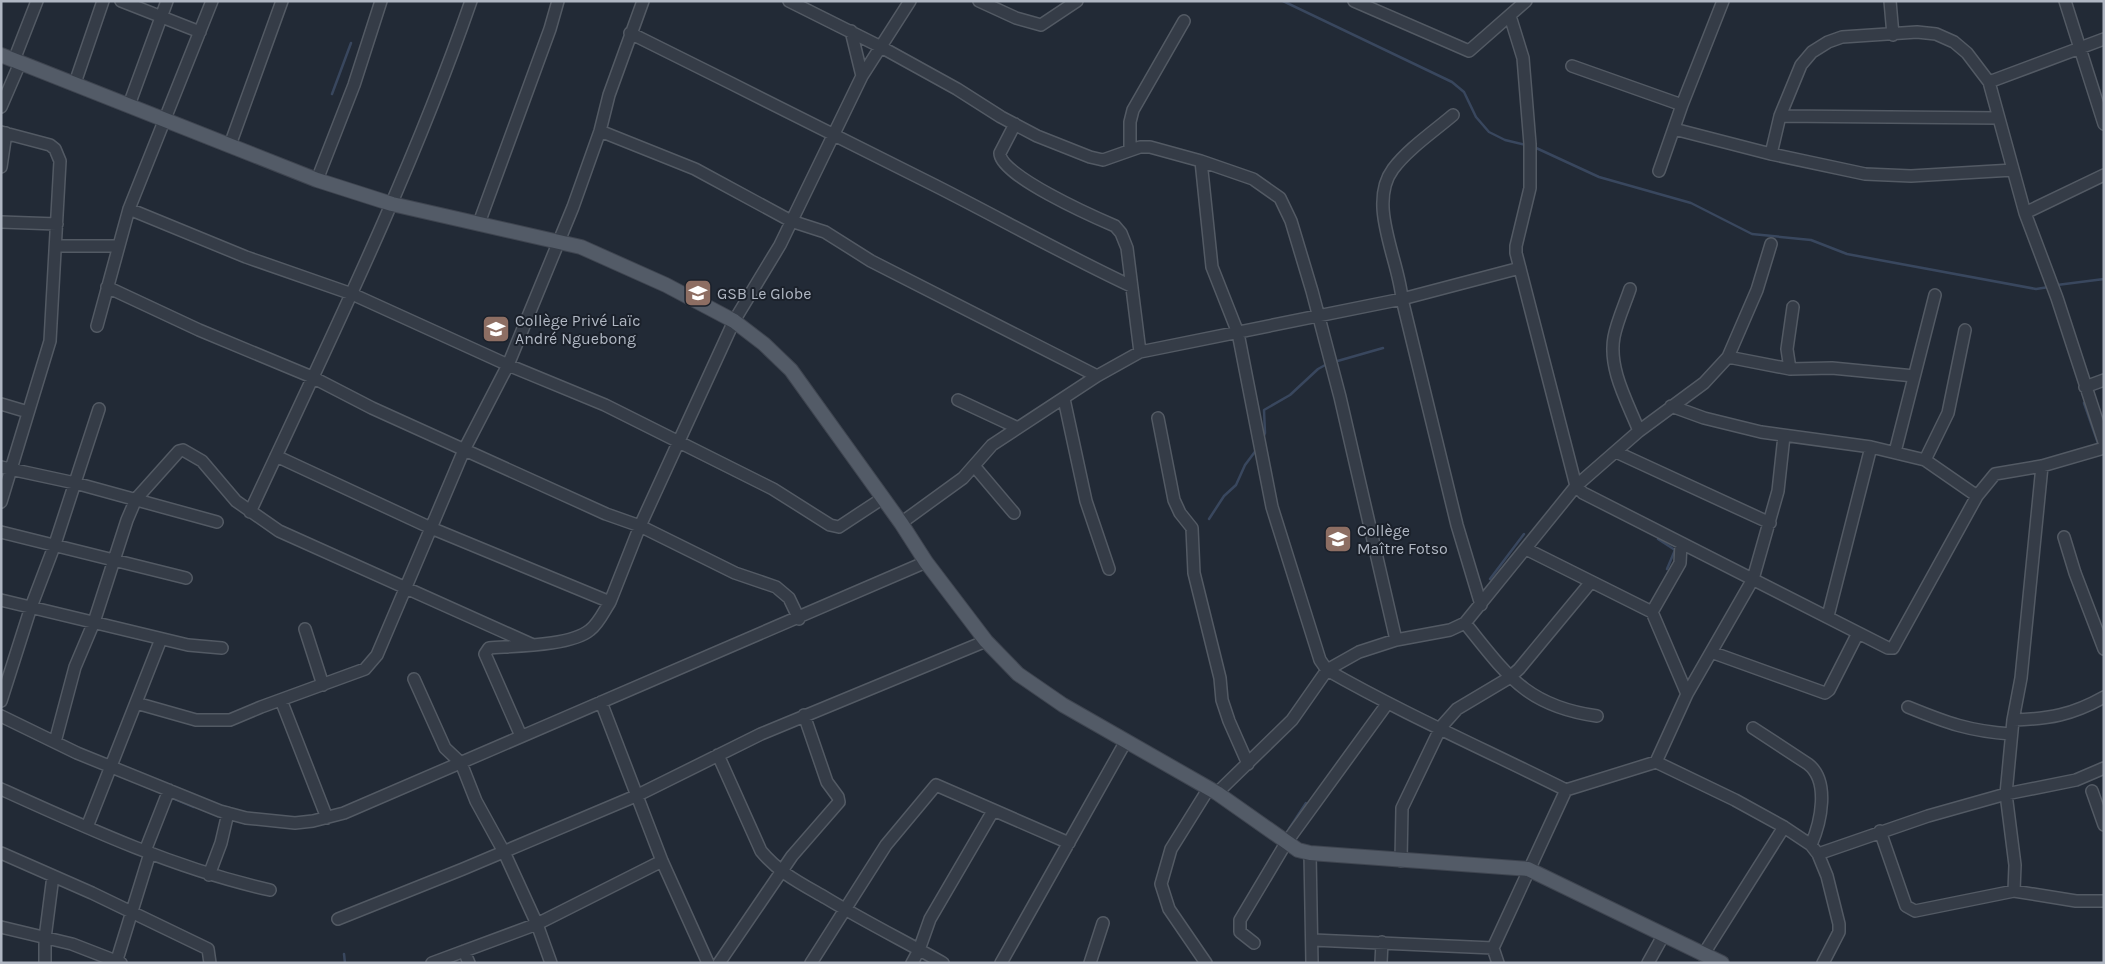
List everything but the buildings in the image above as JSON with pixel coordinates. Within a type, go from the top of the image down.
[{"type":"main road","points":[[12,59],[317,180],[392,204],[582,247],[666,285],[734,321],[764,344],[791,370],[901,523],[926,562],[986,641],[1018,674],[1063,705],[1213,791],[1286,843],[1310,853],[1528,869],[1722,963]]},
{"type":"street","points":[[1,107],[12,59],[37,1]]},
{"type":"street","points":[[75,83],[103,1]]},
{"type":"street","points":[[121,1],[161,15],[200,32]]},
{"type":"street","points":[[129,105],[167,1]]},
{"type":"street","points":[[97,326],[129,209],[212,1]]},
{"type":"street","points":[[230,145],[282,1]]},
{"type":"street","points":[[317,180],[354,85],[381,1]]},
{"type":"street","points":[[250,512],[392,204],[430,113],[471,1]]},
{"type":"street","points":[[479,223],[550,29],[558,1]]},
{"type":"street","points":[[136,702],[196,720],[213,722],[230,720],[365,670],[372,663],[464,450],[508,364],[573,208],[600,130],[608,95],[643,1]]},
{"type":"street","points":[[789,1],[851,31],[957,88],[1014,124],[1037,136],[1090,157],[1103,160],[1140,147],[1150,147],[1202,161],[1253,179],[1280,198],[1290,221],[1340,397],[1396,640]]},
{"type":"street","points":[[521,736],[485,654],[489,648],[533,645],[580,636],[595,626],[610,602],[640,526],[734,321],[769,266],[862,76],[910,1]]},
{"type":"street","points":[[979,1],[1016,18],[1040,25],[1046,23],[1077,1]]},
{"type":"street","points":[[1354,1],[1469,51],[1526,1]]},
{"type":"street","points":[[1660,171],[1682,104],[1723,1]]},
{"type":"street","points":[[1890,1],[1893,35]]},
{"type":"street","points":[[2065,1],[2104,124]]},
{"type":"street","points":[[1510,16],[1523,58],[1529,115],[1530,188],[1516,246],[1576,486],[1591,498],[1828,616],[1888,648],[1893,648],[1898,643],[1977,496],[1996,474],[2042,466],[2104,448]]},
{"type":"street","points":[[1130,150],[1130,122],[1133,110],[1184,21]]},
{"type":"street","points":[[851,31],[862,76]]},
{"type":"street","points":[[1771,154],[1780,116],[1801,65],[1812,52],[1842,37],[1917,32],[1936,34],[1954,42],[1967,53],[1989,82],[2025,213],[2057,298],[2104,442]]},
{"type":"street","points":[[630,33],[834,133],[1042,243],[1131,286]]},
{"type":"street","points":[[1989,82],[2080,46],[2104,39]]},
{"type":"street","points":[[1572,66],[1682,104]]},
{"type":"street","points":[[1453,115],[1398,164],[1384,185],[1383,212],[1401,280],[1402,299],[1457,525],[1482,605]]},
{"type":"street","points":[[1780,116],[1999,118]]},
{"type":"street","points":[[1014,124],[1000,153],[1003,164],[1051,196],[1115,226],[1121,233],[1127,248],[1140,352]]},
{"type":"street","points":[[1674,129],[1771,154],[1865,174],[1940,176],[2013,170]]},
{"type":"street","points":[[600,130],[695,169],[791,221],[825,232],[871,261],[1097,376]]},
{"type":"street","points":[[1,167],[4,133],[50,145],[59,156],[50,341],[28,412],[7,468],[1,502]]},
{"type":"street","points":[[1202,161],[1212,267],[1238,333],[1272,507],[1316,651],[1326,670],[1387,704],[1441,727],[1566,790],[1656,762],[1735,800],[1784,828],[1815,849],[2006,794],[2076,780],[2104,768]]},
{"type":"street","points":[[2025,213],[2104,175]]},
{"type":"street","points":[[129,209],[246,257],[352,294],[605,405],[773,489],[836,527],[883,498]]},
{"type":"street","points":[[1,222],[57,224]]},
{"type":"street","points":[[1206,963],[1169,909],[1160,884],[1171,849],[1213,791],[1248,764],[1292,720],[1326,670],[1359,652],[1396,640],[1450,630],[1465,623],[1482,605],[1576,486],[1639,431],[1704,383],[1728,357],[1757,290],[1771,244]]},
{"type":"street","points":[[56,246],[118,246]]},
{"type":"street","points":[[901,523],[975,467],[992,445],[1097,376],[1140,352],[1402,299],[1520,268]]},
{"type":"street","points":[[107,287],[199,330],[312,377],[372,408],[606,514],[640,526],[735,574],[776,587],[790,598],[799,618]]},
{"type":"street","points":[[1630,289],[1614,337],[1613,350],[1616,372],[1639,431]]},
{"type":"street","points":[[1895,452],[1935,295]]},
{"type":"street","points":[[1790,369],[1787,348],[1792,307]]},
{"type":"street","points":[[1925,460],[1948,413],[1965,330]]},
{"type":"street","points":[[1728,357],[1790,369],[1832,368],[1914,376]]},
{"type":"street","points":[[2085,386],[2104,380]]},
{"type":"street","points":[[1064,398],[1086,501],[1109,569]]},
{"type":"street","points":[[958,400],[1018,428]]},
{"type":"street","points":[[1,404],[28,412]]},
{"type":"street","points":[[1671,406],[1727,425],[1784,436],[1871,447],[1925,460],[1977,496]]},
{"type":"street","points":[[1,701],[99,409]]},
{"type":"street","points":[[1158,418],[1174,500],[1180,513],[1192,528],[1194,536],[1194,573],[1220,678],[1222,700],[1248,764]]},
{"type":"street","points":[[1656,762],[1686,694],[1753,580],[1778,492],[1784,436]]},
{"type":"street","points":[[1828,616],[1871,447]]},
{"type":"street","points":[[55,742],[75,667],[94,622],[127,520],[136,499],[179,451],[184,450],[202,461],[236,501],[279,530],[533,645]]},
{"type":"street","points":[[1616,452],[1770,523]]},
{"type":"street","points":[[276,456],[431,528],[610,602]]},
{"type":"street","points":[[2014,891],[2015,865],[2006,794],[2011,734],[2021,678],[2042,466]]},
{"type":"street","points":[[975,467],[1014,513]]},
{"type":"street","points":[[7,468],[75,483],[217,522]]},
{"type":"street","points":[[1,532],[115,558],[186,578]]},
{"type":"street","points":[[2064,537],[2075,573],[2104,649]]},
{"type":"street","points":[[1652,612],[1680,563],[1681,544]]},
{"type":"street","points":[[1526,550],[1652,612],[1686,694]]},
{"type":"street","points":[[1680,563],[1700,553]]},
{"type":"street","points":[[1,716],[110,766],[228,813],[274,822],[295,823],[327,818],[344,814],[926,562]]},
{"type":"street","points":[[1401,860],[1402,808],[1441,727],[1457,710],[1510,678],[1532,655],[1591,582]]},
{"type":"street","points":[[1,600],[188,645],[222,648]]},
{"type":"street","points":[[1465,623],[1510,678],[1537,697],[1576,713],[1597,716]]},
{"type":"street","points":[[305,629],[323,685]]},
{"type":"street","points":[[1711,652],[1825,693],[1829,690],[1858,633]]},
{"type":"street","points":[[87,827],[161,639]]},
{"type":"street","points":[[338,919],[638,795],[804,715],[986,641]]},
{"type":"street","points":[[414,679],[445,748],[461,763],[476,801],[504,852],[537,924],[551,963]]},
{"type":"street","points":[[2013,720],[2062,716],[2104,697]]},
{"type":"street","points":[[281,700],[327,818]]},
{"type":"street","points":[[601,702],[662,861],[708,963]]},
{"type":"street","points":[[1254,943],[1240,932],[1240,920],[1286,843],[1387,704]]},
{"type":"street","points":[[1908,707],[1947,723],[1978,732],[2011,734]]},
{"type":"street","points":[[719,963],[807,837],[837,807],[839,802],[838,797],[827,782],[804,715]]},
{"type":"street","points":[[1753,728],[1815,769],[1819,778],[1819,820],[1815,849],[1827,876],[1839,924],[1839,932],[1823,963]]},
{"type":"street","points":[[1001,963],[1126,741]]},
{"type":"street","points":[[718,755],[761,851],[781,872],[943,963]]},
{"type":"street","points":[[812,963],[886,845],[936,785],[1069,843]]},
{"type":"street","points":[[1,789],[87,827],[209,875],[270,890]]},
{"type":"street","points":[[1,927],[72,944],[118,962],[148,852],[169,790]]},
{"type":"street","points":[[1498,963],[1493,948],[1566,790]]},
{"type":"street","points":[[2092,791],[2104,825]]},
{"type":"street","points":[[912,963],[919,950],[930,919],[993,811]]},
{"type":"street","points":[[209,875],[221,843],[228,813]]},
{"type":"street","points":[[1703,954],[1784,828]]},
{"type":"street","points":[[1880,831],[1906,906],[1915,911],[2014,891],[2068,900],[2104,901]]},
{"type":"street","points":[[1,853],[208,949],[210,963]]},
{"type":"street","points":[[1310,853],[1312,963]]},
{"type":"street","points":[[432,963],[537,924],[662,861]]},
{"type":"street","points":[[45,963],[45,938],[53,876]]},
{"type":"street","points":[[1090,963],[1102,924]]},
{"type":"street","points":[[1648,963],[1663,936]]},
{"type":"street","points":[[1312,940],[1493,948]]},
{"type":"street","points":[[1381,963],[1382,942]]},
{"type":"street","points":[[464,951],[469,963]]},
{"type":"waterway","points":[[1283,1],[1452,82],[1464,92],[1476,117],[1489,132],[1505,140],[1526,145]]},
{"type":"waterway","points":[[332,94],[351,43]]},
{"type":"waterway","points":[[1534,147],[1599,177],[1691,203],[1752,234],[1811,240],[1847,254],[2036,289],[2049,287]]},
{"type":"waterway","points":[[2057,285],[2104,279]]},
{"type":"waterway","points":[[1334,362],[1383,348]]},
{"type":"waterway","points":[[1263,438],[1265,433],[1264,410],[1290,395],[1318,369],[1327,364]]},
{"type":"waterway","points":[[2084,403],[2099,446]]},
{"type":"waterway","points":[[1209,519],[1224,496],[1236,485],[1245,465],[1257,449]]},
{"type":"waterway","points":[[1490,579],[1524,534]]},
{"type":"waterway","points":[[1658,539],[1675,550],[1667,569]]},
{"type":"waterway","points":[[170,797],[194,807]]},
{"type":"waterway","points":[[1289,829],[1306,803]]},
{"type":"waterway","points":[[344,954],[345,963]]},
{"type":"place","name":"GSB Le Globe","points":[[698,293]]},
{"type":"place","name":"Collège Privé Laïc André Nguebong","points":[[496,329]]},
{"type":"place","name":"Collège Maître Fotso","points":[[1338,539]]}]
